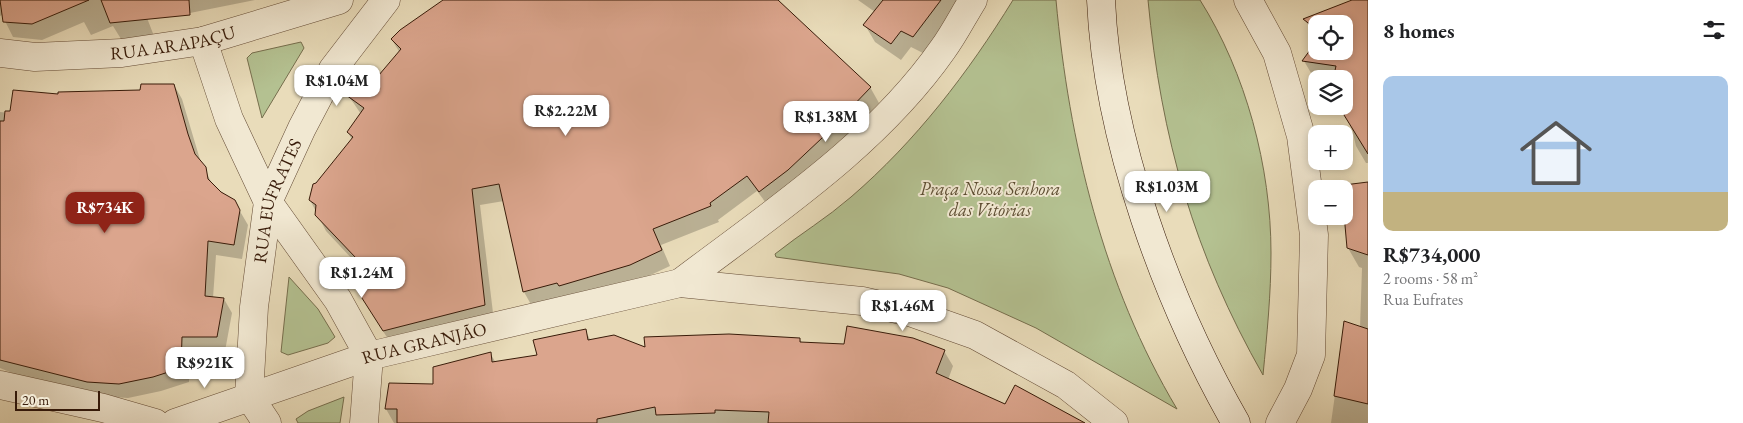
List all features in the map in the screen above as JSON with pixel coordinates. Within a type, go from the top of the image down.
[{"type":"street","name":"RUA ARAPAÇU","points":[[0,53],[35,57],[122,53],[203,41],[339,0]]},
{"type":"street","name":"RUA EUFRATES","points":[[249,396],[254,307],[268,202],[302,128],[333,69],[386,0]]},
{"type":"street","points":[[680,283],[855,147],[904,98],[944,49],[973,0]]},
{"type":"street","points":[[1101,0],[1102,25],[1122,141],[1156,249],[1162,267],[1214,385],[1236,423]]},
{"type":"street","points":[[1248,0],[1277,53],[1301,136],[1314,235],[1311,355],[1298,389],[1280,423]]},
{"type":"street","points":[[203,41],[229,119],[268,202],[338,300],[369,356],[364,423]]},
{"type":"street","points":[[680,283],[862,301],[910,312],[975,335],[1066,385],[1114,423]]},
{"type":"street","name":"RUA GRANJÃO","points":[[175,423],[369,356],[680,283]]},
{"type":"street","points":[[0,385],[103,408],[155,423]]},
{"type":"street","points":[[249,396],[267,423]]},
{"type":"green space","name":"Praça Nossa Senhora das Vitórias","points":[[1013,0],[1056,0],[1070,106],[1080,159],[1094,211],[1110,263],[1129,313],[1151,362],[1177,409],[1036,328],[948,288],[899,274],[776,257],[775,254],[851,197],[897,153],[959,80]]},
{"type":"green space","points":[[1148,0],[1200,0],[1216,28],[1243,89],[1261,154],[1270,220],[1270,284],[1263,375],[1218,285],[1184,194],[1162,100]]},
{"type":"green space","points":[[301,42],[304,48],[262,118],[247,58],[252,53]]},
{"type":"green space","points":[[289,277],[318,309],[335,337],[328,343],[288,355],[281,352]]},
{"type":"green space","points":[[344,397],[340,423],[298,423],[296,419],[308,411]]},
{"type":"building","points":[[0,0],[89,0],[32,24],[3,22]]},
{"type":"building","points":[[101,0],[189,0],[190,15],[110,23]]},
{"type":"building","points":[[443,0],[778,0],[871,87],[788,170],[759,192],[747,176],[710,203],[711,206],[653,229],[662,250],[630,265],[559,286],[557,283],[523,292],[499,184],[472,189],[485,305],[383,331],[344,270],[356,258],[315,215],[316,205],[309,200],[313,184],[316,183],[353,137],[347,132],[364,108],[346,95],[362,73],[373,82],[401,49],[391,39],[400,30]]},
{"type":"building","points":[[883,0],[941,0],[913,37],[901,31],[891,44],[863,25]]},
{"type":"building","points":[[1352,0],[1368,0],[1368,154],[1353,130],[1353,125],[1350,125],[1344,115],[1353,115],[1353,70],[1335,70],[1336,66],[1302,61],[1308,53],[1308,60],[1353,60],[1353,15],[1313,15]]},
{"type":"building","points":[[141,84],[174,84],[195,154],[206,167],[208,179],[221,192],[235,200],[240,210],[234,245],[208,241],[205,296],[224,298],[217,337],[182,337],[181,368],[153,377],[119,384],[87,382],[0,360],[0,121],[4,121],[5,111],[10,111],[13,90],[58,94],[58,92],[140,90]]},
{"type":"building","points":[[1368,182],[1368,255],[1347,248],[1345,225],[1353,225],[1353,184]]},
{"type":"building","points":[[1344,321],[1368,329],[1368,404],[1334,396]]},
{"type":"building","points":[[847,326],[913,338],[945,350],[936,373],[1005,404],[1015,385],[1085,423],[768,423],[769,412],[715,410],[715,413],[656,415],[655,407],[597,419],[597,423],[397,423],[397,409],[385,409],[389,383],[433,384],[433,367],[491,352],[492,362],[537,355],[533,340],[586,329],[588,340],[614,335],[645,347],[644,337],[729,334],[800,338],[800,342],[844,344]]}]
